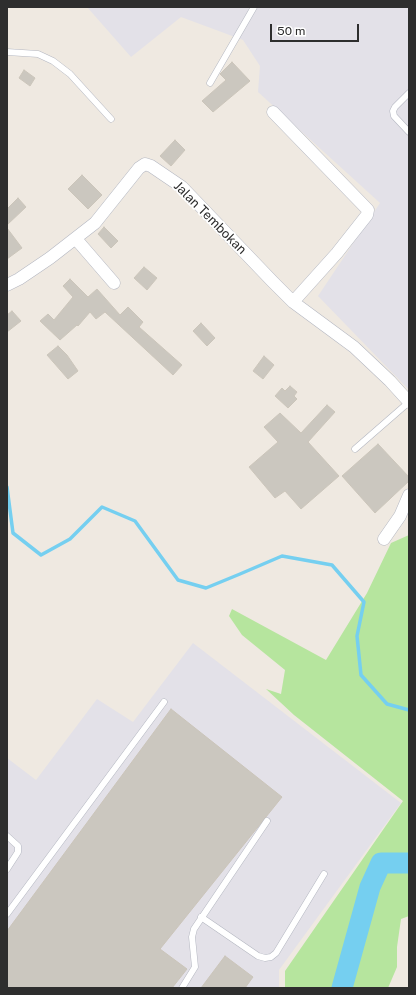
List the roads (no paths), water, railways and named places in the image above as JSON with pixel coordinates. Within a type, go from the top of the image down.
[{"type":"street","points":[[273,112],[368,210],[367,215],[337,253],[293,302]]},
{"type":"street","name":"Jalan Tembokan","points":[[7,285],[76,239],[96,223],[139,168],[145,164],[151,166],[182,187],[293,302],[354,347],[390,381],[409,402]]},
{"type":"street","points":[[76,239],[114,283]]},
{"type":"street","points":[[384,539],[400,516],[409,495]]},
{"type":"lane","points":[[210,83],[254,7]]},
{"type":"lane","points":[[7,52],[38,54],[53,61],[70,74],[111,119]]},
{"type":"lane","points":[[409,93],[393,111],[394,116],[409,132]]},
{"type":"lane","points":[[355,449],[409,402]]},
{"type":"lane","points":[[7,914],[164,702]]},
{"type":"lane","points":[[182,988],[195,968],[192,937],[194,929],[267,821]]},
{"type":"lane","points":[[7,836],[18,846],[18,852],[7,869]]},
{"type":"lane","points":[[201,917],[258,956],[265,958],[271,957],[276,953],[324,874]]},
{"type":"waterway","points":[[7,487],[13,533],[41,555],[70,539],[102,507],[135,521],[178,580],[206,588],[282,556],[332,565],[364,602],[357,636],[361,675],[387,704],[409,710]]},
{"type":"waterway","points":[[342,988],[370,887],[381,863],[409,863]]}]
